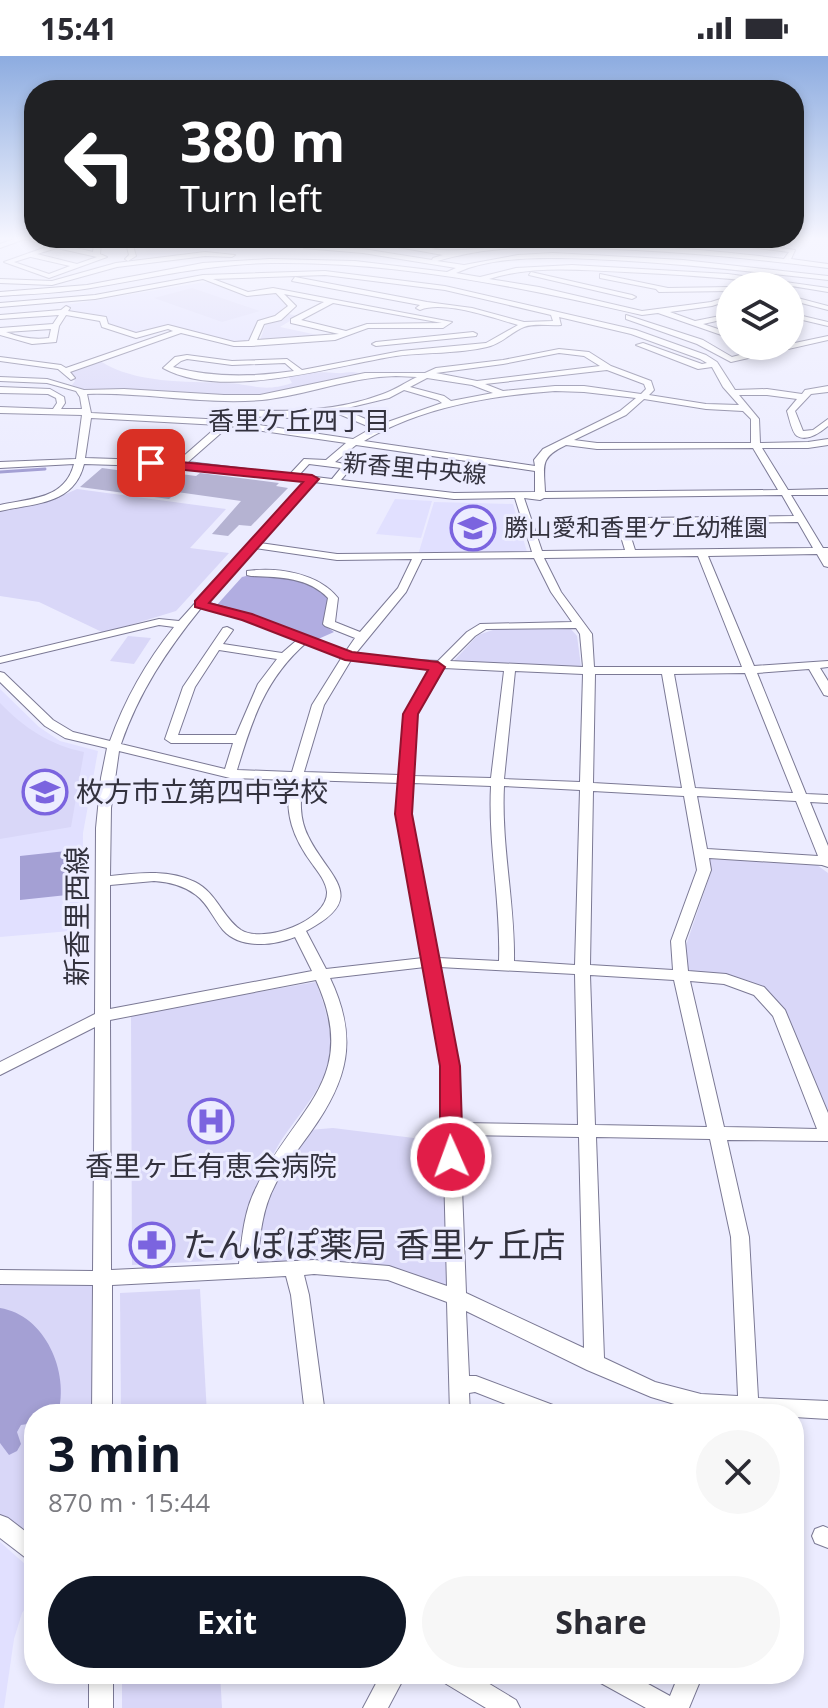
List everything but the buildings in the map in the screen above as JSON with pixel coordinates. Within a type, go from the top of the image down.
[{"type":"street","points":[[0,331],[19,340],[53,340],[55,326],[61,316]]},
{"type":"street","points":[[97,316],[103,319],[105,325],[136,336],[168,327],[234,344],[335,338],[362,328],[443,326],[474,331],[507,362]]},
{"type":"street","points":[[251,344],[261,323],[281,316]]},
{"type":"street","points":[[303,316],[294,321],[346,333]]},
{"type":"street","points":[[415,316],[448,322],[443,326]]},
{"type":"street","points":[[496,316],[524,324],[558,323],[555,316]]},
{"type":"street","points":[[568,316],[633,332],[714,364],[755,419],[756,445],[800,519],[824,551],[828,564]]},
{"type":"street","points":[[598,323],[625,316]]},
{"type":"street","points":[[625,316],[664,327],[716,351]]},
{"type":"street","points":[[674,316],[716,331]]},
{"type":"street","points":[[490,322],[501,317]]},
{"type":"street","points":[[633,332],[716,317]]},
{"type":"street","points":[[804,318],[828,324]]},
{"type":"street","points":[[300,372],[287,361],[220,362],[187,357],[178,359],[167,368],[227,378],[259,379],[300,372],[337,364],[351,365],[390,355],[489,344],[524,324]]},
{"type":"street","points":[[0,331],[55,326]]},
{"type":"street","points":[[362,328],[390,355]]},
{"type":"street","points":[[0,359],[53,365],[67,370],[181,331]]},
{"type":"street","points":[[376,344],[474,331]]},
{"type":"street","points":[[620,337],[701,367],[731,360]]},
{"type":"street","points":[[804,345],[828,338]]},
{"type":"street","points":[[674,346],[716,339]]},
{"type":"street","points":[[804,342],[808,344]]},
{"type":"street","points":[[220,362],[234,344]]},
{"type":"street","points":[[180,464],[239,413],[291,415],[335,409],[386,396],[436,370],[568,351],[586,354],[608,368],[648,383],[650,390],[642,398],[606,423],[546,451],[539,460],[540,497]]},
{"type":"street","points":[[351,365],[366,375]]},
{"type":"street","points":[[0,379],[69,385],[84,392],[232,398],[282,395],[366,375],[477,383],[608,368]]},
{"type":"street","points":[[67,370],[72,381],[69,385]]},
{"type":"street","points":[[477,383],[503,395]]},
{"type":"street","points":[[405,388],[441,398],[449,404]]},
{"type":"street","points":[[327,464],[350,442],[379,428],[449,404],[503,395],[556,388],[585,389],[691,407],[747,408]]},
{"type":"street","points":[[730,389],[804,397]]},
{"type":"street","points":[[828,389],[812,390],[791,411],[800,434],[815,433],[828,422]]},
{"type":"street","points":[[0,390],[50,392],[60,397],[61,403],[56,410]]},
{"type":"street","points":[[0,508],[60,493],[78,475],[87,413],[84,392]]},
{"type":"street","points":[[232,398],[239,413]]},
{"type":"street","points":[[335,409],[379,428]]},
{"type":"street","points":[[0,410],[56,410],[227,423],[538,469]]},
{"type":"street","points":[[563,442],[597,446],[808,445],[828,442]]},
{"type":"street","name":"新香里中央線","points":[[0,465],[82,461],[180,464],[454,496],[828,492]]},
{"type":"street","points":[[292,477],[307,461],[348,466],[334,482]]},
{"type":"street","name":"新香里西線","points":[[102,1404],[105,798],[113,747],[143,684],[181,624],[312,479]]},
{"type":"street","points":[[519,497],[538,555],[556,592],[586,634],[589,671],[582,970],[594,1364]]},
{"type":"street","points":[[649,507],[652,521]]},
{"type":"street","points":[[631,554],[624,530],[640,521],[800,519]]},
{"type":"street","points":[[255,545],[337,557],[824,551]]},
{"type":"street","points":[[701,853],[827,862],[702,553]]},
{"type":"street","points":[[105,881],[137,877],[176,880],[199,891],[226,928],[240,936],[271,940],[320,918],[332,906],[331,877],[302,839],[292,809],[297,778],[321,698],[362,637],[413,577],[418,557]]},
{"type":"street","points":[[251,573],[294,577],[323,588],[333,598],[329,624],[362,637]]},
{"type":"street","points":[[200,604],[247,617],[350,656],[438,667],[589,671],[749,670],[828,664]]},
{"type":"street","points":[[0,660],[159,622],[181,624]]},
{"type":"street","points":[[460,1404],[450,1066],[404,814],[411,714],[438,667],[471,634],[484,626],[580,625]]},
{"type":"street","points":[[227,630],[189,687],[171,739],[240,739]]},
{"type":"street","points":[[230,774],[254,697],[281,656],[303,640]]},
{"type":"street","points":[[215,646],[281,656]]},
{"type":"street","points":[[813,665],[828,692]]},
{"type":"street","points":[[506,966],[508,938],[497,840],[496,782],[510,669]]},
{"type":"street","points":[[667,670],[704,870],[678,941],[681,975],[740,1237],[749,1404]]},
{"type":"street","points":[[0,675],[49,723],[69,735],[230,774],[496,782],[828,799]]},
{"type":"street","points":[[247,1271],[252,1226],[263,1192],[282,1158],[323,1100],[338,1067],[341,1023],[333,995],[298,930]]},
{"type":"street","points":[[0,1069],[103,1016],[321,974],[431,962],[681,975],[726,979],[759,991],[780,1014],[828,1134],[450,1129]]},
{"type":"street","points":[[293,1268],[300,1295],[314,1404]]},
{"type":"street","points":[[0,1277],[104,1278],[293,1268],[358,1268],[389,1273],[458,1298],[651,1389],[707,1404]]},
{"type":"street","points":[[459,1385],[476,1384],[528,1404]]},
{"type":"street","points":[[804,1410],[828,1410]]},
{"type":"street","points":[[0,1525],[24,1543]]},
{"type":"street","points":[[101,1684],[101,1708]]},
{"type":"street","points":[[375,1708],[388,1684]]},
{"type":"street","points":[[468,1684],[508,1708]]},
{"type":"street","points":[[625,1684],[669,1708]]},
{"type":"street","points":[[677,1708],[687,1684]]},
{"type":"shaded area","points":[[98,316],[280,316],[263,321],[250,343],[234,344],[168,326],[136,335],[106,325],[105,319]]},
{"type":"shaded area","points":[[205,316],[242,316],[222,322]]},
{"type":"shaded area","points":[[284,316],[298,316],[280,327],[327,337],[260,340],[266,323]]},
{"type":"shaded area","points":[[100,361],[145,378],[265,388],[292,383],[288,376],[307,373],[353,372],[363,375],[259,397],[86,391],[72,385],[75,381],[71,371]]},
{"type":"shaded area","points":[[77,489],[226,509],[190,548],[229,553],[176,611],[104,633],[39,602],[0,596],[0,510],[57,498]]},
{"type":"shaded area","points":[[395,499],[432,501],[421,538],[376,534]]},
{"type":"shaded area","name":"勝山愛和香里ケ丘幼稚園","points":[[434,502],[513,504],[527,552],[418,555]]},
{"type":"shaded area","points":[[242,577],[292,579],[320,591],[328,598],[324,625],[334,632],[316,640],[273,622],[215,607]]},
{"type":"shaded area","points":[[502,627],[570,628],[577,636],[581,666],[450,665],[478,635]]},
{"type":"shaded area","points":[[128,636],[151,638],[134,664],[110,661]]},
{"type":"shaded area","name":"枚方市立第四中学校","points":[[0,689],[39,727],[60,741],[98,751],[83,833],[82,930],[0,937]]},
{"type":"shaded area","points":[[0,703],[38,734],[84,752],[71,827],[0,839]]},
{"type":"shaded area","points":[[66,851],[67,895],[20,900],[20,856]]},
{"type":"shaded area","points":[[710,859],[817,865],[828,873],[828,1121],[782,1007],[770,994],[685,972],[683,954],[711,872]]},
{"type":"shaded area","points":[[316,982],[329,1030],[330,1050],[326,1071],[265,1171],[235,1258],[132,1265],[131,1014]]},
{"type":"shaded area","points":[[333,1128],[446,1142],[453,1291],[418,1277],[254,1266],[268,1193],[309,1130]]},
{"type":"shaded area","points":[[0,1275],[104,1278],[102,1404],[24,1404],[24,1539],[0,1523]]},
{"type":"shaded area","points":[[200,1289],[206,1404],[121,1404],[120,1293]]},
{"type":"shaded area","points":[[0,1308],[16,1313],[41,1334],[57,1364],[61,1398],[60,1404],[24,1404],[24,1425],[17,1432],[21,1444],[17,1451],[9,1455],[0,1443]]},
{"type":"shaded area","points":[[0,1542],[24,1563],[24,1610],[14,1639],[4,1708],[0,1708]]},
{"type":"shaded area","points":[[122,1684],[221,1684],[222,1708],[122,1708]]},
{"type":"waterway","points":[[0,472],[45,469]]},
{"type":"place","name":"勝山愛和香里ケ丘幼稚園","points":[[473,528]]},
{"type":"place","name":"枚方市立第四中学校","points":[[45,792]]},
{"type":"place","name":"香里ヶ丘有恵会病院","points":[[211,1121]]},
{"type":"place","name":"たんぽぽ薬局 香里ヶ丘店","points":[[152,1245]]},
{"type":"district","name":"香里ケ丘四丁目","points":[[299,421]]},
{"type":"route","points":[[151,463],[312,479],[200,604],[247,617],[350,656],[438,667],[422,690],[411,714],[404,814],[450,1066],[451,1157]]}]
